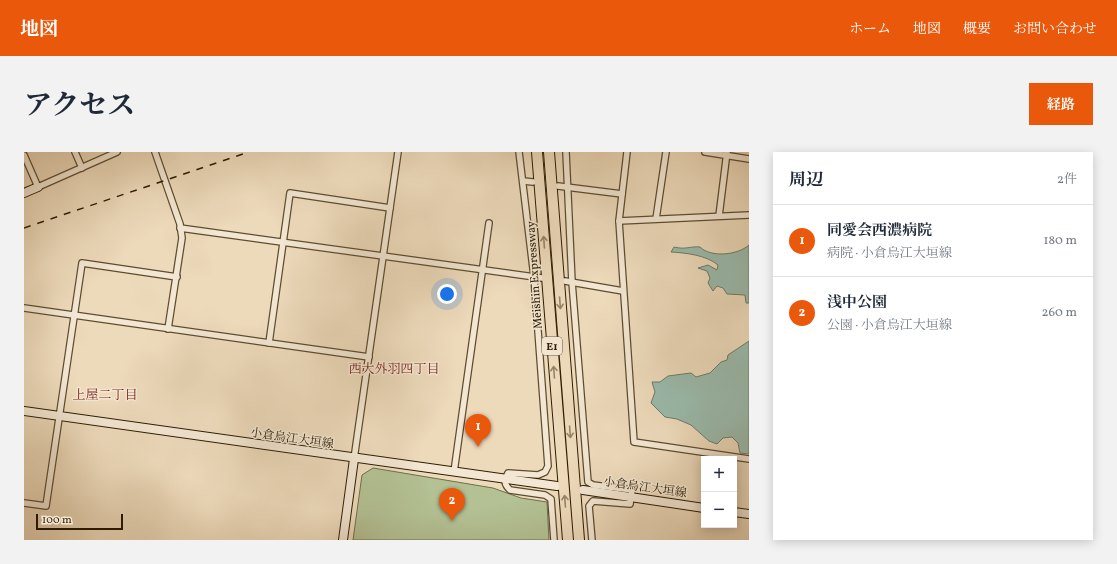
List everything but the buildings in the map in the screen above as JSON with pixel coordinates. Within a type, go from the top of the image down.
[{"type":"highway","name":"Meishin Expressway","points":[[537,152],[568,540]]},
{"type":"highway","name":"Meishin Expressway","points":[[549,152],[578,540]]},
{"type":"main road","points":[[24,193],[38,187]]},
{"type":"main road","name":"小倉烏江大垣線","points":[[24,411],[354,459],[557,486]]},
{"type":"main road","points":[[343,540],[354,459]]},
{"type":"main road","name":"小倉烏江大垣線","points":[[584,490],[701,508]]},
{"type":"main road","points":[[737,512],[749,514]]},
{"type":"street","points":[[29,152],[24,154],[38,187],[117,152]]},
{"type":"street","points":[[75,152],[82,168]]},
{"type":"street","points":[[155,152],[172,202],[182,238],[168,329]]},
{"type":"street","points":[[354,459],[398,152]]},
{"type":"street","points":[[519,152],[534,277],[548,466],[545,472],[538,476],[511,472],[508,473],[504,480],[505,485],[510,490],[546,495],[550,500],[554,540]]},
{"type":"street","points":[[566,152],[566,187],[572,282],[588,482],[593,485],[632,490],[630,504],[594,502],[589,506],[592,540]]},
{"type":"street","points":[[627,152],[619,221],[634,442],[749,459]]},
{"type":"street","points":[[656,219],[666,152]]},
{"type":"street","points":[[705,152],[749,158]]},
{"type":"street","points":[[719,216],[727,154]]},
{"type":"street","points":[[523,180],[533,182]]},
{"type":"street","points":[[558,186],[622,194]]},
{"type":"street","points":[[269,343],[290,193],[390,208]]},
{"type":"street","points":[[619,221],[749,215]]},
{"type":"street","points":[[454,472],[489,223]]},
{"type":"street","points":[[180,228],[284,241],[542,278]]},
{"type":"street","points":[[24,503],[46,506],[82,263],[177,277]]},
{"type":"street","points":[[565,280],[623,291]]},
{"type":"street","points":[[24,308],[369,357]]},
{"type":"green space","points":[[373,468],[493,488],[521,498],[547,502],[549,540],[353,540],[362,475]]},
{"type":"shaded area","points":[[749,245],[749,303],[746,303],[745,295],[727,294],[723,288],[717,286],[713,291],[708,283],[710,278],[707,271],[698,268],[708,265],[717,270],[718,265],[708,259],[696,255],[671,252],[674,247],[700,247],[711,253],[724,254],[738,251]]},
{"type":"shaded area","points":[[749,341],[749,454],[740,453],[738,443],[732,437],[723,438],[717,444],[709,441],[691,425],[677,419],[665,417],[651,403],[655,392],[652,382],[660,382],[668,376],[691,373],[696,377],[710,373],[721,362],[727,360],[728,355]]},
{"type":"railway","points":[[24,228],[249,152]]},
{"type":"place","name":"同愛会西濃病院","points":[[478,447]]},
{"type":"place","name":"浅中公園","points":[[452,521]]},
{"type":"district","name":"西大外羽四丁目","points":[[394,368]]},
{"type":"district","name":"上屋二丁目","points":[[105,394]]}]
